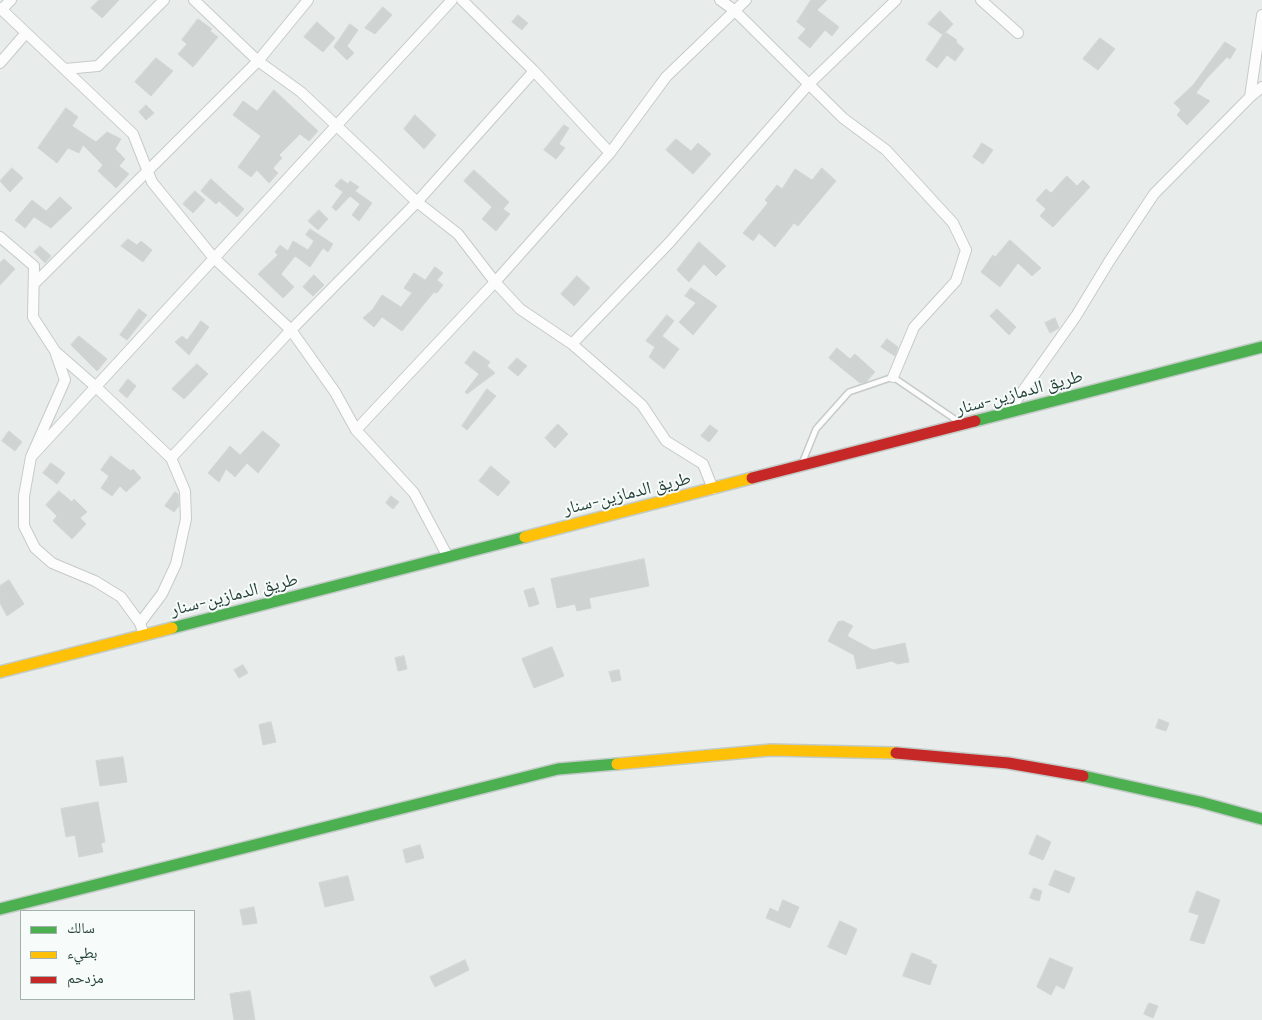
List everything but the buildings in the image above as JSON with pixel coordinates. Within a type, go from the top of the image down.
[{"type":"main road","name":"طريق الدمازين-سنار","points":[[0,672],[1262,347]]},
{"type":"main road","points":[[0,909],[558,769],[771,750],[895,753],[1008,763],[1080,775],[1200,802],[1262,819]]},
{"type":"street","points":[[11,0],[1,9],[133,134],[152,182],[213,257],[291,330],[335,392],[356,430],[414,493],[448,557]]},
{"type":"street","points":[[65,69],[98,66],[164,0]]},
{"type":"street","points":[[194,0],[258,61],[301,92],[336,128],[417,202],[458,234],[495,282],[520,309],[572,344],[642,405],[666,441],[703,464],[713,489]]},
{"type":"street","points":[[35,284],[258,61],[308,0]]},
{"type":"street","points":[[31,457],[213,257],[336,128],[452,0]]},
{"type":"street","points":[[462,0],[534,71],[610,153]]},
{"type":"street","points":[[720,0],[734,10],[843,118],[886,150],[953,223],[966,250],[956,281],[914,327],[893,377]]},
{"type":"street","points":[[356,430],[495,282],[610,153],[666,77],[746,0]]},
{"type":"street","points":[[572,344],[669,243],[808,85],[896,0]]},
{"type":"street","points":[[981,0],[1018,33]]},
{"type":"street","points":[[1250,97],[1262,15]]},
{"type":"street","points":[[0,63],[26,33]]},
{"type":"street","points":[[171,458],[291,330],[417,202],[534,71]]},
{"type":"street","points":[[1007,412],[1076,316],[1110,260],[1154,194],[1262,87]]},
{"type":"street","points":[[0,237],[34,266],[33,317],[55,351],[65,380],[31,457],[24,496],[24,526],[35,548],[52,564],[95,581],[122,597],[140,623],[144,635]]},
{"type":"street","points":[[55,351],[171,458],[185,491],[186,519],[176,564],[162,594],[140,623]]},
{"type":"lane","points":[[801,466],[816,429],[849,392],[893,377],[962,425]]},
{"type":"traffic: fast","points":[[975,421],[1262,347]]},
{"type":"traffic: fast","points":[[172,628],[525,537]]},
{"type":"traffic: fast","points":[[0,909],[558,769],[617,764]]},
{"type":"traffic: fast","points":[[1083,776],[1200,802],[1262,819]]},
{"type":"traffic: slow","points":[[525,537],[752,478]]},
{"type":"traffic: slow","points":[[0,672],[172,628]]},
{"type":"traffic: slow","points":[[617,764],[771,750],[896,753]]},
{"type":"traffic: jam","points":[[752,478],[975,421]]},
{"type":"traffic: jam","points":[[896,753],[1008,763],[1083,776]]}]
